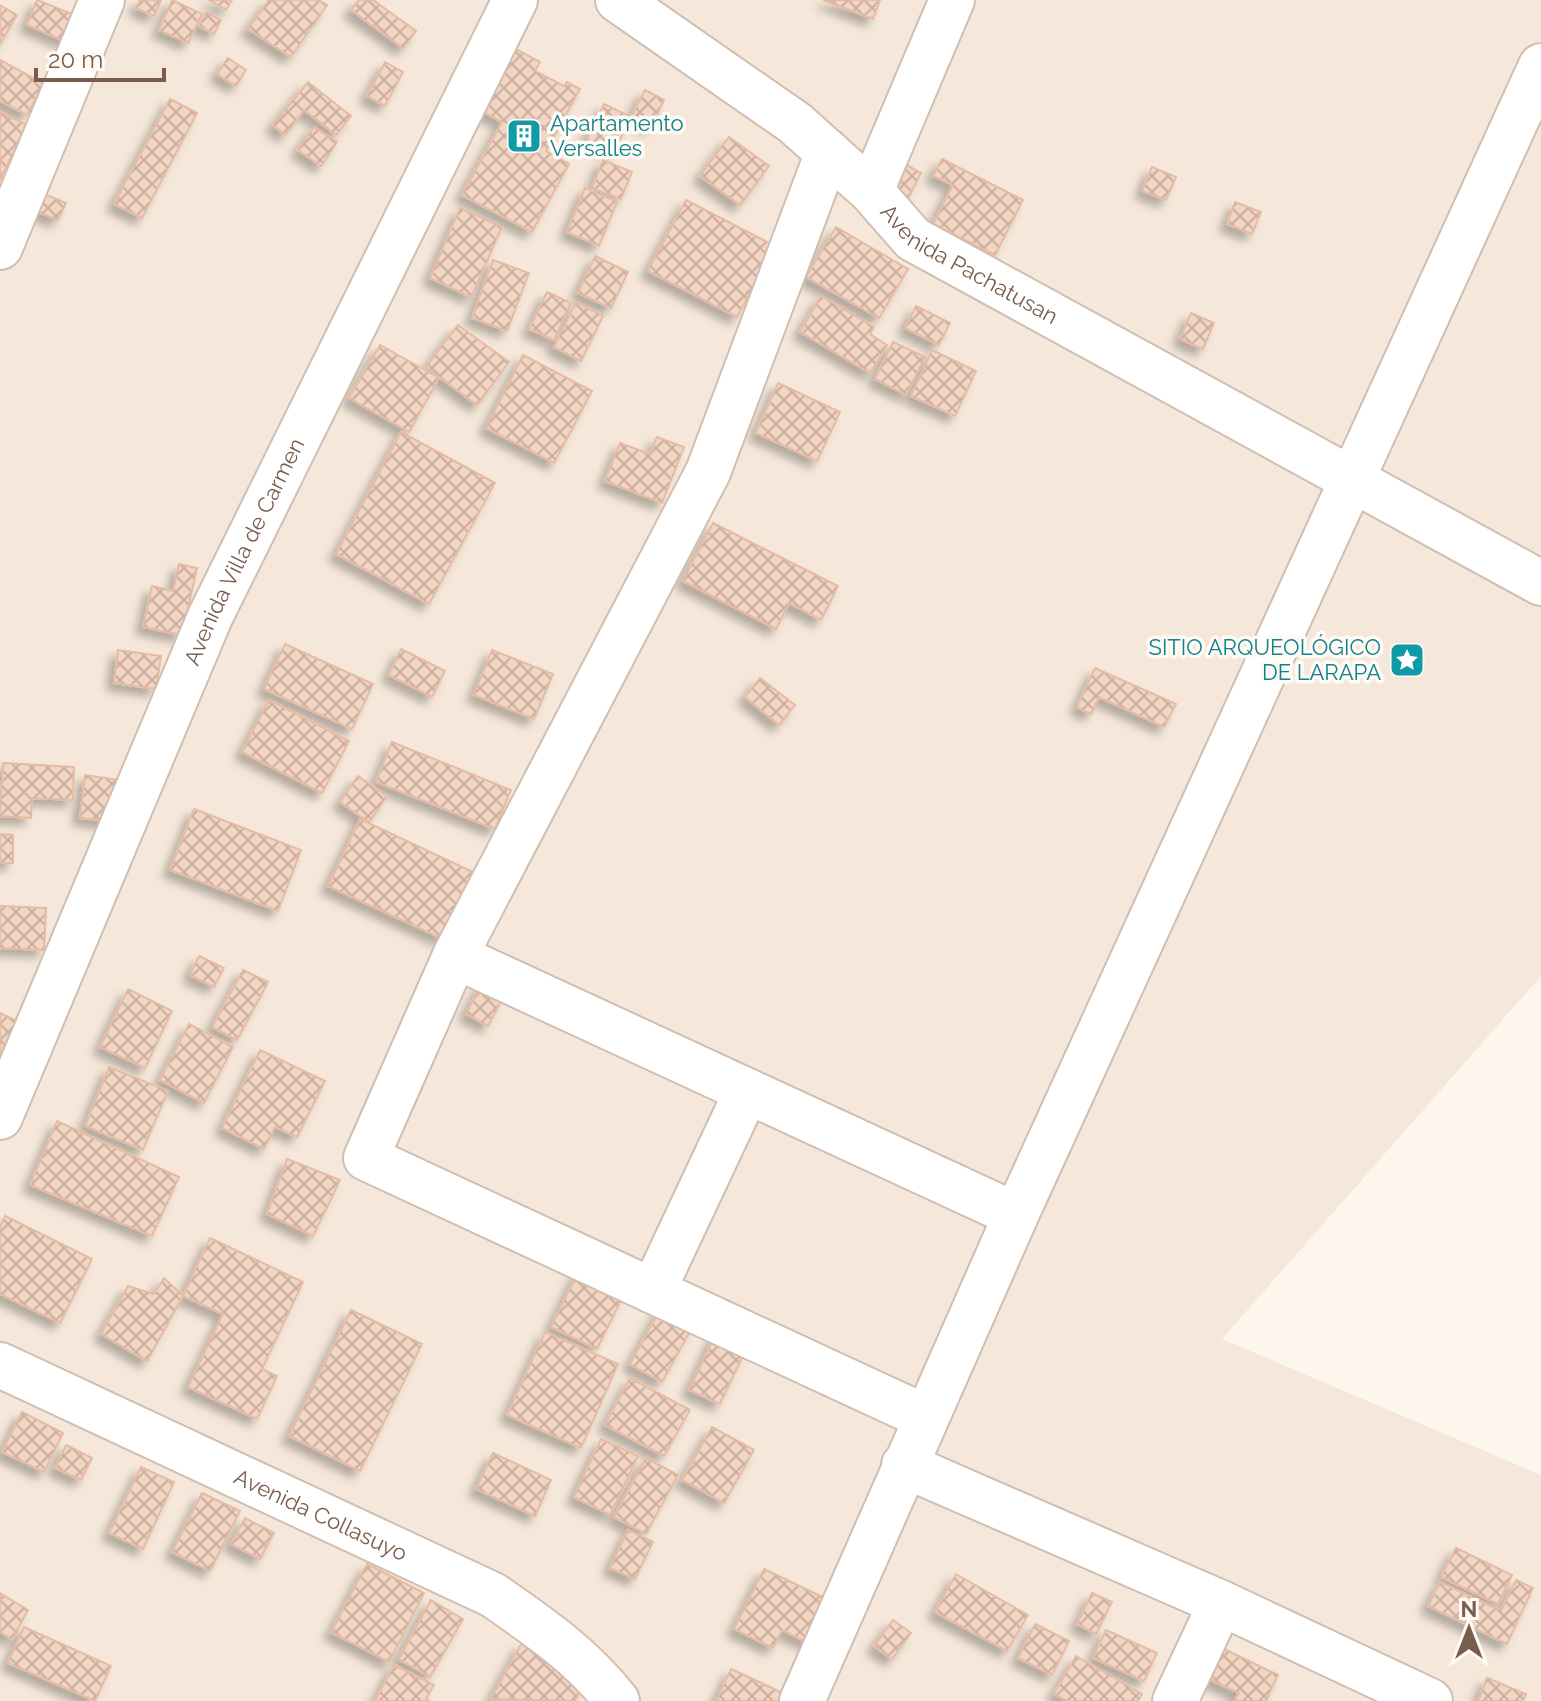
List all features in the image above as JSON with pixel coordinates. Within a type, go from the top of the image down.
[{"type":"street","points":[[0,247],[102,0]]},
{"type":"street","name":"Avenida Villa de Carmen","points":[[0,1117],[210,617],[515,0]]},
{"type":"street","name":"Avenida Pachatusan","points":[[618,0],[795,123],[871,191],[913,239],[1541,583]]},
{"type":"street","points":[[871,191],[952,0]]},
{"type":"street","points":[[802,1701],[1016,1215],[1541,66]]},
{"type":"street","points":[[828,152],[708,472],[455,956],[366,1158],[925,1417]]},
{"type":"street","points":[[455,956],[1016,1215]]},
{"type":"street","points":[[653,1291],[747,1091]]},
{"type":"street","name":"Avenida Collasuyo","points":[[0,1365],[493,1595],[560,1641],[599,1678],[617,1701]]},
{"type":"street","points":[[904,1465],[1221,1603],[1430,1701]]},
{"type":"street","points":[[1175,1701],[1221,1603]]},
{"type":"shaded area","points":[[0,0],[1541,0],[1541,976],[1222,1339],[1541,1475],[1541,1701],[0,1701]]},
{"type":"building","points":[[37,0],[80,17],[69,43],[27,25]]},
{"type":"building","points":[[140,0],[161,0],[154,16],[136,8]]},
{"type":"building","points":[[172,0],[202,14],[188,43],[159,30]]},
{"type":"building","points":[[209,0],[232,0],[226,10]]},
{"type":"building","points":[[269,0],[319,0],[327,5],[291,57],[248,29]]},
{"type":"building","points":[[359,0],[373,0],[416,31],[403,48],[351,10]]},
{"type":"building","points":[[823,0],[880,0],[873,19]]},
{"type":"building","points":[[0,5],[17,15],[0,44]]},
{"type":"building","points":[[206,12],[221,20],[214,34],[199,26]]},
{"type":"building","name":"Apartamento Versalles","points":[[510,46],[540,62],[535,71],[564,86],[567,82],[580,89],[546,151],[569,164],[532,232],[462,195],[502,122],[476,108]]},
{"type":"building","points":[[228,58],[246,70],[236,86],[217,74]]},
{"type":"building","points":[[0,60],[44,84],[27,115],[0,101]]},
{"type":"building","points":[[385,62],[403,72],[385,106],[367,96]]},
{"type":"building","points":[[308,82],[351,116],[336,135],[304,110],[285,135],[273,125]]},
{"type":"building","points":[[645,90],[664,100],[651,127],[631,117]]},
{"type":"building","points":[[170,99],[197,113],[142,218],[114,204]]},
{"type":"building","points":[[604,104],[631,117],[614,152],[587,139]]},
{"type":"building","points":[[0,112],[27,125],[0,180]]},
{"type":"building","points":[[314,127],[337,142],[321,166],[298,150]]},
{"type":"building","points":[[729,137],[769,166],[740,205],[700,176]]},
{"type":"building","points":[[892,157],[921,173],[905,204],[875,188]]},
{"type":"building","points":[[942,159],[1023,200],[995,255],[933,224],[953,185],[933,176]]},
{"type":"building","points":[[603,160],[632,172],[621,199],[592,188]]},
{"type":"building","points":[[1152,167],[1176,177],[1166,200],[1142,191]]},
{"type":"building","points":[[28,187],[66,203],[58,220],[38,212]]},
{"type":"building","points":[[585,188],[617,202],[599,246],[567,232]]},
{"type":"building","points":[[686,200],[775,246],[737,317],[648,271]]},
{"type":"building","points":[[1235,202],[1261,212],[1252,234],[1227,224]]},
{"type":"building","points":[[460,208],[502,227],[471,297],[430,278]]},
{"type":"building","points":[[836,227],[908,269],[879,318],[806,277]]},
{"type":"building","points":[[595,256],[628,272],[611,308],[578,293]]},
{"type":"building","points":[[493,260],[529,273],[507,331],[472,318]]},
{"type":"building","points":[[547,292],[571,303],[554,340],[529,329]]},
{"type":"building","points":[[821,296],[874,327],[870,334],[887,345],[870,373],[800,332]]},
{"type":"building","points":[[576,302],[603,316],[581,361],[554,347]]},
{"type":"building","points":[[916,306],[950,323],[939,345],[905,328]]},
{"type":"building","points":[[1191,313],[1214,323],[1203,349],[1180,339]]},
{"type":"building","points":[[458,325],[509,362],[477,405],[426,367]]},
{"type":"building","points":[[893,342],[925,357],[906,395],[875,379]]},
{"type":"building","points":[[380,345],[439,378],[409,432],[349,398]]},
{"type":"building","points":[[932,350],[976,371],[955,416],[911,396]]},
{"type":"building","points":[[523,355],[592,391],[554,463],[486,428]]},
{"type":"building","points":[[778,383],[840,412],[817,461],[756,433]]},
{"type":"building","points":[[401,432],[495,483],[429,604],[336,554]]},
{"type":"building","points":[[657,437],[684,447],[662,503],[605,481],[620,443],[650,454]]},
{"type":"building","points":[[713,523],[838,586],[821,620],[789,603],[776,629],[683,581]]},
{"type":"building","points":[[179,564],[197,568],[182,635],[143,627],[152,586],[173,591]]},
{"type":"building","points":[[285,644],[373,684],[352,729],[264,689]]},
{"type":"building","points":[[401,649],[445,671],[432,697],[389,675]]},
{"type":"building","points":[[118,650],[161,656],[156,689],[114,683]]},
{"type":"building","points":[[492,650],[553,674],[534,719],[474,695]]},
{"type":"building","points":[[1095,668],[1176,704],[1164,727],[1099,697],[1091,714],[1077,707]]},
{"type":"building","points":[[760,678],[795,705],[779,725],[745,697]]},
{"type":"building","points":[[269,700],[349,741],[322,793],[242,752]]},
{"type":"building","points":[[392,742],[511,790],[495,829],[376,782]]},
{"type":"building","points":[[3,763],[74,767],[73,800],[32,798],[31,818],[0,816]]},
{"type":"building","points":[[85,775],[120,780],[114,822],[80,818]]},
{"type":"building","points":[[358,776],[387,796],[369,822],[340,802]]},
{"type":"building","points":[[194,809],[301,850],[278,911],[170,870]]},
{"type":"building","points":[[360,819],[475,873],[443,939],[328,886]]},
{"type":"building","points":[[0,834],[13,835],[13,863],[0,863]]},
{"type":"building","points":[[0,906],[46,908],[44,950],[0,948]]},
{"type":"building","points":[[199,956],[224,968],[214,987],[190,975]]},
{"type":"building","points":[[243,970],[268,982],[237,1040],[212,1027]]},
{"type":"building","points":[[482,983],[504,995],[488,1026],[466,1014]]},
{"type":"building","points":[[128,989],[172,1011],[145,1068],[100,1047]]},
{"type":"building","points":[[0,1013],[17,1021],[0,1055]]},
{"type":"building","points":[[189,1024],[233,1047],[204,1103],[160,1080]]},
{"type":"building","points":[[260,1050],[325,1081],[297,1137],[275,1127],[264,1149],[222,1128]]},
{"type":"building","points":[[109,1067],[168,1091],[143,1150],[85,1126]]},
{"type":"building","points":[[57,1121],[179,1177],[152,1236],[30,1185]]},
{"type":"building","points":[[287,1159],[340,1180],[313,1236],[267,1214]]},
{"type":"building","points":[[5,1216],[92,1259],[60,1323],[0,1294],[0,1227]]},
{"type":"building","points":[[210,1238],[303,1282],[262,1369],[277,1376],[257,1419],[188,1387],[223,1314],[183,1296]]},
{"type":"building","points":[[580,1268],[626,1290],[597,1349],[551,1327]]},
{"type":"building","points":[[164,1278],[183,1296],[147,1361],[101,1334],[128,1286],[154,1294]]},
{"type":"building","points":[[663,1304],[695,1322],[662,1382],[630,1364]]},
{"type":"building","points":[[351,1310],[422,1344],[360,1471],[289,1436]]},
{"type":"building","points":[[545,1332],[618,1364],[581,1448],[507,1415]]},
{"type":"building","points":[[716,1333],[747,1347],[720,1404],[689,1390]]},
{"type":"building","points":[[630,1378],[690,1410],[664,1456],[605,1425]]},
{"type":"building","points":[[22,1412],[63,1433],[44,1472],[2,1452]]},
{"type":"building","points":[[712,1427],[754,1450],[724,1503],[682,1480]]},
{"type":"building","points":[[601,1439],[638,1456],[610,1515],[574,1497]]},
{"type":"building","points":[[66,1445],[92,1458],[81,1480],[55,1468]]},
{"type":"building","points":[[493,1453],[551,1480],[535,1516],[476,1489]]},
{"type":"building","points":[[646,1458],[678,1475],[646,1534],[614,1517]]},
{"type":"building","points":[[141,1467],[174,1482],[143,1549],[109,1533]]},
{"type":"building","points":[[202,1493],[240,1511],[210,1571],[172,1552]]},
{"type":"building","points":[[245,1518],[274,1533],[260,1559],[231,1544]]},
{"type":"building","points":[[628,1530],[653,1542],[635,1579],[610,1568]]},
{"type":"building","points":[[1456,1548],[1512,1575],[1498,1604],[1441,1577]]},
{"type":"building","points":[[367,1564],[424,1593],[389,1662],[331,1632]]},
{"type":"building","points":[[764,1569],[833,1602],[812,1645],[782,1630],[773,1648],[734,1629]]},
{"type":"building","points":[[956,1574],[1028,1615],[1007,1651],[935,1612]]},
{"type":"building","points":[[1516,1580],[1533,1588],[1507,1644],[1428,1606],[1440,1582],[1501,1611]]},
{"type":"building","points":[[0,1593],[28,1610],[12,1639],[0,1632]]},
{"type":"building","points":[[1092,1593],[1112,1602],[1096,1634],[1077,1624]]},
{"type":"building","points":[[431,1600],[463,1619],[430,1677],[399,1659]]},
{"type":"building","points":[[893,1620],[911,1633],[892,1659],[874,1646]]},
{"type":"building","points":[[1035,1624],[1069,1641],[1052,1675],[1018,1658]]},
{"type":"building","points":[[24,1627],[111,1666],[95,1701],[8,1663]]},
{"type":"building","points":[[1106,1630],[1157,1653],[1144,1681],[1093,1658]]},
{"type":"building","points":[[521,1644],[587,1678],[575,1701],[491,1699]]},
{"type":"building","points":[[1218,1646],[1278,1675],[1266,1701],[1234,1701],[1239,1693],[1204,1677]]},
{"type":"building","points":[[1076,1656],[1142,1694],[1138,1701],[1067,1701],[1054,1694]]},
{"type":"building","points":[[394,1665],[434,1685],[426,1699],[429,1701],[375,1701]]},
{"type":"building","points":[[731,1669],[783,1693],[779,1701],[716,1701]]},
{"type":"building","points":[[1487,1678],[1526,1694],[1523,1701],[1478,1701]]},
{"type":"place","name":"Apartamento Versalles","points":[[524,136]]},
{"type":"place","name":"SITIO ARQUEOLÓGICO DE LARAPA","points":[[1407,660]]}]
